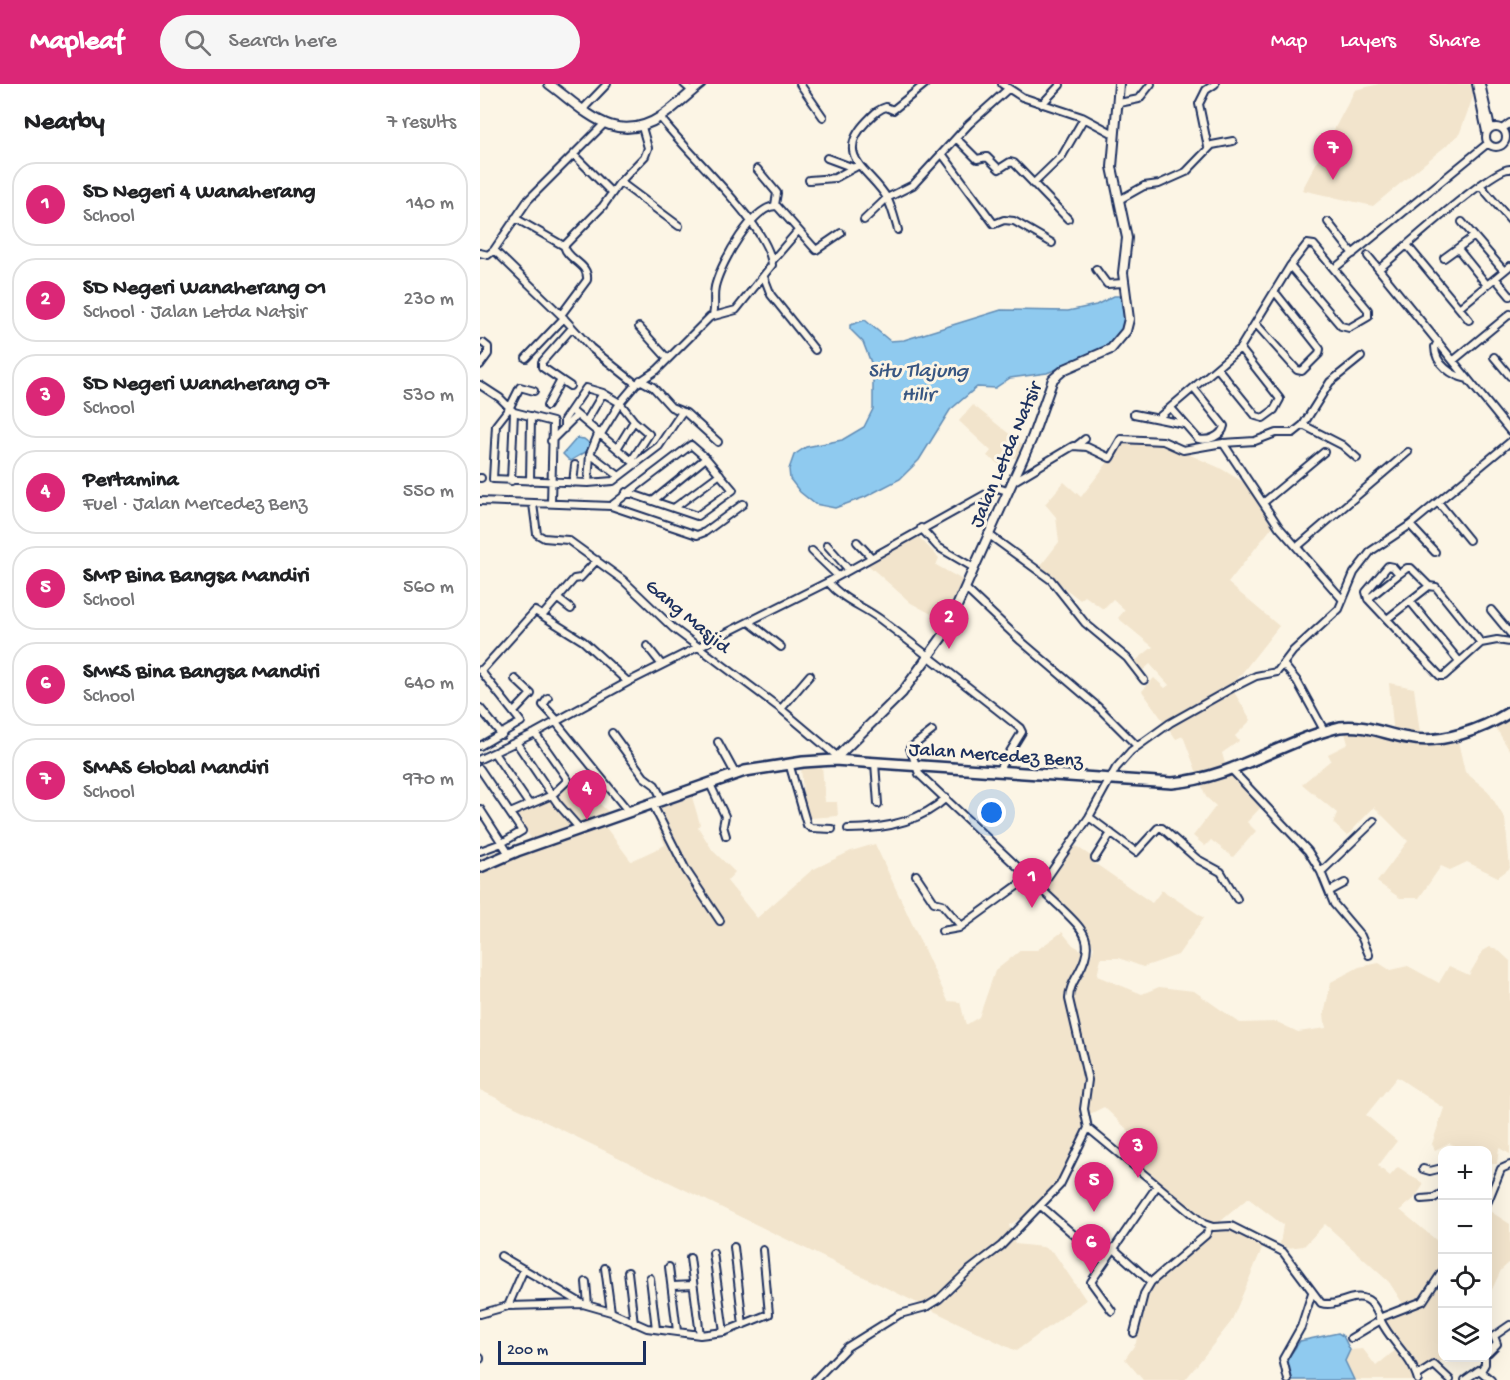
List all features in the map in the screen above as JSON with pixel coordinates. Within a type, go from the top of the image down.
[{"type":"main road","name":"Jalan Mercedez Benz","points":[[480,867],[509,854],[736,775],[789,763],[836,758],[875,763],[1108,780],[1181,782],[1231,769],[1340,727],[1361,726],[1409,739],[1429,741],[1480,727],[1510,712]]},
{"type":"street","points":[[549,84],[604,124],[620,129],[642,127],[660,117],[701,84]]},
{"type":"street","points":[[583,109],[607,84]]},
{"type":"street","points":[[684,84],[692,91]]},
{"type":"street","points":[[800,84],[823,117]]},
{"type":"street","points":[[856,167],[853,149],[856,134],[862,126],[882,108],[893,110],[925,84]]},
{"type":"street","points":[[1002,84],[1042,104],[1084,118],[1114,134]]},
{"type":"street","name":"Jalan Letda Natsir","points":[[836,758],[892,704],[930,657],[966,589],[1042,414],[1053,379],[1065,369],[1106,353],[1124,335],[1129,318],[1124,283],[1127,238],[1112,175],[1119,84]]},
{"type":"street","points":[[1119,103],[1139,99],[1150,84]]},
{"type":"street","points":[[1208,147],[1199,105],[1206,90],[1215,84]]},
{"type":"street","points":[[1476,84],[1489,130]]},
{"type":"street","points":[[1335,268],[1487,144],[1489,130],[1481,84]]},
{"type":"street","points":[[1042,104],[1060,85]]},
{"type":"street","points":[[864,220],[887,198],[913,185],[956,138],[1008,89]]},
{"type":"street","points":[[660,117],[751,222],[772,261]]},
{"type":"street","points":[[1033,184],[1062,156],[1084,118]]},
{"type":"street","points":[[1504,144],[1510,123]]},
{"type":"street","points":[[480,253],[488,255],[494,250],[531,196],[604,124]]},
{"type":"street","points":[[564,246],[603,206],[647,150],[642,127]]},
{"type":"street","points":[[1489,130],[1506,131]]},
{"type":"street","points":[[956,138],[976,159],[987,157],[999,170],[1010,162],[1014,163],[1068,219]]},
{"type":"street","points":[[1119,200],[1144,186],[1186,172],[1208,147],[1217,142],[1233,141]]},
{"type":"street","points":[[1487,144],[1496,148],[1504,144]]},
{"type":"street","points":[[1504,144],[1510,149]]},
{"type":"street","points":[[574,155],[612,193]]},
{"type":"street","points":[[942,155],[994,224],[1004,220],[1014,221],[1052,243]]},
{"type":"street","points":[[827,158],[856,167],[887,198],[898,230]]},
{"type":"street","points":[[809,180],[835,178],[856,167]]},
{"type":"street","points":[[1379,268],[1480,185],[1503,169],[1510,169]]},
{"type":"street","points":[[588,483],[590,454],[600,433],[620,403],[638,382],[668,359],[713,315],[716,281],[736,242],[751,222],[775,205],[777,193],[757,170]]},
{"type":"street","points":[[620,182],[679,226]]},
{"type":"street","points":[[1480,185],[1510,220]]},
{"type":"street","points":[[775,205],[797,232],[816,250],[841,233]]},
{"type":"street","points":[[515,218],[548,240],[564,246]]},
{"type":"street","points":[[1328,222],[1353,254]]},
{"type":"street","points":[[1462,222],[1504,271]]},
{"type":"street","points":[[713,315],[723,315],[736,310],[771,268],[772,261],[797,232]]},
{"type":"street","points":[[1444,258],[1473,237]]},
{"type":"street","points":[[1158,418],[1195,390],[1240,348],[1290,266],[1304,246],[1309,243],[1314,245],[1335,268],[1368,310],[1365,320],[1349,328],[1341,326],[1290,266]]},
{"type":"street","points":[[1407,245],[1469,320]]},
{"type":"street","points":[[526,358],[562,316],[588,275],[583,266],[566,255],[564,246]]},
{"type":"street","points":[[1458,249],[1487,285]]},
{"type":"street","points":[[494,250],[562,316],[591,348],[638,382],[653,387],[671,407],[682,412],[718,442]]},
{"type":"street","points":[[1368,256],[1510,431]]},
{"type":"street","points":[[1459,308],[1510,267]]},
{"type":"street","points":[[1096,269],[1107,284],[1124,283]]},
{"type":"street","points":[[764,277],[771,296],[815,350]]},
{"type":"street","points":[[1496,279],[1510,296]]},
{"type":"street","points":[[1256,324],[1297,370],[1302,371],[1319,354],[1320,349],[1275,292]]},
{"type":"street","points":[[1454,360],[1510,314]]},
{"type":"street","points":[[639,327],[668,359]]},
{"type":"street","points":[[570,386],[542,367],[542,362],[572,328]]},
{"type":"street","points":[[1438,341],[1435,347],[1438,359],[1454,375],[1468,379]]},
{"type":"street","points":[[480,365],[487,357],[489,350],[483,343]]},
{"type":"street","points":[[1218,369],[1256,416],[1263,418],[1274,410],[1280,399],[1240,348]]},
{"type":"street","points":[[1076,446],[1087,447],[1110,458],[1122,439],[1163,441],[1183,450],[1223,443],[1249,442],[1276,434],[1290,434],[1303,425],[1330,382],[1361,357]]},
{"type":"street","points":[[1494,357],[1510,376]]},
{"type":"street","points":[[1503,367],[1510,362]]},
{"type":"street","points":[[547,406],[561,380]]},
{"type":"street","points":[[480,385],[512,410],[553,422],[551,504]]},
{"type":"street","points":[[511,481],[512,410],[520,386],[534,391]]},
{"type":"street","points":[[512,410],[496,425],[493,477],[511,481],[573,483],[613,481],[633,461],[649,434],[634,421],[620,403],[603,393],[586,388],[564,420],[564,429]]},
{"type":"street","points":[[1171,408],[1201,440],[1217,436],[1224,428],[1195,390]]},
{"type":"street","points":[[586,422],[603,393]]},
{"type":"street","points":[[571,410],[633,461]]},
{"type":"street","points":[[633,461],[664,441],[682,412]]},
{"type":"street","points":[[1134,414],[1185,424]]},
{"type":"street","points":[[551,441],[577,415]]},
{"type":"street","points":[[530,481],[531,416]]},
{"type":"street","points":[[618,447],[634,421]]},
{"type":"street","points":[[1303,425],[1342,445],[1357,458]]},
{"type":"street","points":[[480,759],[536,733],[628,682],[828,582],[921,528],[998,488],[1009,487],[1085,439]]},
{"type":"street","points":[[1040,888],[1089,817],[1108,780],[1121,761],[1137,746],[1170,723],[1216,700],[1234,687],[1256,676],[1275,674],[1305,638],[1334,614],[1361,561],[1373,549],[1410,525],[1510,442]]},
{"type":"street","points":[[1223,443],[1263,503],[1343,600]]},
{"type":"street","points":[[611,506],[626,492],[691,445],[706,458],[733,489],[697,516],[626,492]]},
{"type":"street","points":[[1263,503],[1324,452]]},
{"type":"street","points":[[1298,547],[1408,452]]},
{"type":"street","points":[[590,454],[619,476]]},
{"type":"street","points":[[654,500],[706,458]]},
{"type":"street","points":[[573,483],[575,465]]},
{"type":"street","points":[[674,508],[720,474]]},
{"type":"street","points":[[480,501],[533,508],[551,504],[611,506],[700,535],[743,504]]},
{"type":"street","points":[[1438,502],[1469,540]]},
{"type":"street","name":"Gang Masjid","points":[[533,508],[537,534],[544,538],[568,540],[597,560],[623,580],[673,628],[781,709],[836,758]]},
{"type":"street","points":[[1410,525],[1435,552]]},
{"type":"street","points":[[921,528],[938,547],[975,568]]},
{"type":"street","points":[[988,534],[1051,580],[1084,623],[1127,658],[1144,680]]},
{"type":"street","points":[[857,542],[871,557]]},
{"type":"street","points":[[827,545],[849,570]]},
{"type":"street","points":[[812,551],[838,576]]},
{"type":"street","points":[[543,615],[574,579],[579,579],[597,560]]},
{"type":"street","points":[[1399,574],[1391,566],[1384,569],[1366,592],[1368,599],[1435,674],[1444,676],[1481,643],[1493,640],[1510,642]]},
{"type":"street","points":[[1368,599],[1407,568],[1411,568],[1429,586],[1436,588],[1481,643]]},
{"type":"street","points":[[828,582],[847,602],[865,608],[1022,730],[998,771]]},
{"type":"street","points":[[1386,620],[1429,586]]},
{"type":"street","points":[[966,589],[1020,641],[1097,706],[1137,746]]},
{"type":"street","points":[[558,599],[571,609]]},
{"type":"street","points":[[1410,601],[1459,662]]},
{"type":"street","points":[[1491,610],[1510,633]]},
{"type":"street","points":[[481,744],[520,724],[514,712],[481,670],[532,613],[538,611],[583,641],[628,682]]},
{"type":"street","points":[[749,622],[781,647]]},
{"type":"street","points":[[647,646],[662,665]]},
{"type":"street","points":[[1283,664],[1297,681],[1308,706],[1325,732]]},
{"type":"street","points":[[781,709],[810,675]]},
{"type":"street","points":[[514,712],[531,694],[515,679]]},
{"type":"street","points":[[548,698],[543,705],[629,813]]},
{"type":"street","points":[[480,708],[502,735]]},
{"type":"street","points":[[815,1380],[855,1342],[900,1314],[926,1307],[939,1299],[967,1272],[1001,1245],[1060,1185],[1088,1128],[1084,1109],[1086,1069],[1069,999],[1071,987],[1088,956],[1088,942],[1078,926],[1040,888],[920,774],[914,765],[910,747],[932,731]]},
{"type":"street","points":[[510,813],[552,795],[568,777],[536,733]]},
{"type":"street","points":[[612,733],[644,777],[653,783],[663,801]]},
{"type":"street","points":[[516,742],[552,795],[579,829]]},
{"type":"street","points":[[718,742],[736,775]]},
{"type":"street","points":[[494,753],[529,804]]},
{"type":"street","points":[[789,763],[807,825],[812,828],[832,829]]},
{"type":"street","points":[[875,763],[878,804]]},
{"type":"street","points":[[480,769],[521,833],[480,851]]},
{"type":"street","points":[[1231,769],[1301,843],[1321,872],[1338,910],[1361,936],[1369,955]]},
{"type":"street","points":[[710,784],[725,816],[723,826],[726,836]]},
{"type":"street","points":[[848,829],[887,827],[928,812],[945,798]]},
{"type":"street","points":[[653,805],[686,870],[720,921]]},
{"type":"street","points":[[480,809],[509,854]]},
{"type":"street","points":[[1089,817],[1137,852],[1161,827],[1197,859],[1221,872],[1237,899]]},
{"type":"street","points":[[1321,872],[1374,821]]},
{"type":"street","points":[[1095,858],[1111,833]]},
{"type":"street","points":[[916,875],[934,902],[942,904],[962,926]]},
{"type":"street","points":[[942,931],[962,926],[1028,878]]},
{"type":"street","points":[[1330,891],[1345,883]]},
{"type":"street","points":[[1088,1128],[1157,1186],[1210,1226],[1231,1226],[1283,1252],[1317,1300],[1327,1305],[1366,1299],[1373,1304],[1380,1319],[1418,1378],[1434,1365],[1450,1380]]},
{"type":"street","points":[[1492,1190],[1501,1169],[1510,1165]]},
{"type":"street","points":[[1423,1169],[1430,1171],[1438,1169]]},
{"type":"street","points":[[1112,1311],[1091,1285],[1104,1261],[1157,1186]]},
{"type":"street","points":[[1421,1199],[1438,1196]]},
{"type":"street","points":[[1041,1206],[1104,1261]]},
{"type":"street","points":[[1134,1333],[1144,1294],[1151,1282],[1208,1233],[1210,1226]]},
{"type":"street","points":[[734,1247],[743,1325]]},
{"type":"street","points":[[1113,1248],[1151,1282]]},
{"type":"street","points":[[501,1256],[586,1305],[656,1329],[700,1335],[724,1332],[769,1314],[763,1250]]},
{"type":"street","points":[[713,1253],[724,1332]]},
{"type":"street","points":[[690,1258],[700,1335]]},
{"type":"street","points":[[669,1267],[677,1331]]},
{"type":"street","points":[[605,1268],[611,1312]]},
{"type":"street","points":[[508,1306],[524,1269]]},
{"type":"street","points":[[628,1272],[634,1323]]},
{"type":"street","points":[[650,1278],[656,1329]]},
{"type":"street","points":[[1352,1338],[1380,1319],[1423,1301],[1438,1279]]},
{"type":"street","points":[[586,1282],[586,1305]]},
{"type":"street","points":[[673,1286],[693,1285]]},
{"type":"street","points":[[1288,1380],[1283,1359],[1301,1327],[1312,1293]]},
{"type":"street","points":[[480,1314],[508,1306],[586,1305]]},
{"type":"street","points":[[1492,1349],[1497,1344],[1494,1336],[1510,1325]]},
{"type":"street","points":[[1465,1380],[1481,1371],[1485,1362]]},
{"type":"street","points":[[1481,1371],[1491,1380]]},
{"type":"shaded area","points":[[1379,84],[1471,84],[1473,97],[1459,135],[1373,206],[1302,190],[1355,90]]},
{"type":"shaded area","points":[[973,405],[1028,449],[1020,461],[1008,454],[1001,466],[987,456],[991,451],[959,421]]},
{"type":"shaded area","points":[[1125,440],[1156,440],[1220,468],[1263,494],[1277,521],[1228,583],[1279,626],[1231,687],[1251,720],[1235,736],[1239,741],[1222,753],[1226,767],[1262,806],[1247,822],[1256,831],[1233,857],[1211,840],[1205,846],[1193,836],[1216,806],[1206,797],[1183,736],[1176,739],[1142,691],[1154,678],[1165,688],[1169,685],[1150,664],[1141,672],[1134,662],[1153,647],[1118,618],[1125,610],[1113,599],[1103,609],[1085,596],[1080,600],[1039,568],[1059,542],[1056,517],[1045,504],[1064,482],[1081,497]]},
{"type":"shaded area","points":[[917,535],[939,558],[936,565],[968,583],[948,623],[911,603],[867,564]]},
{"type":"shaded area","points":[[1389,683],[1414,688],[1421,741],[1457,737],[1465,772],[1488,791],[1505,819],[1510,868],[1498,877],[1467,862],[1450,870],[1441,866],[1419,898],[1400,898],[1377,882],[1408,841],[1374,807],[1347,836],[1333,823],[1337,813],[1302,784],[1331,760],[1328,754],[1348,744],[1344,729],[1373,730],[1394,737]]},
{"type":"shaded area","points":[[1510,716],[1510,751],[1494,725]]},
{"type":"shaded area","points":[[822,765],[825,802],[837,802],[838,816],[809,818],[804,807],[801,766]]},
{"type":"shaded area","points":[[572,780],[618,820],[604,825],[631,861],[665,845],[651,811],[692,797],[700,824],[698,827],[713,851],[735,872],[727,881],[757,918],[812,870],[851,851],[875,844],[948,1001],[960,1002],[966,1025],[979,1017],[995,971],[1021,950],[1037,950],[1062,932],[1073,945],[1091,956],[1094,948],[1082,922],[1043,885],[1073,844],[1095,859],[1093,862],[1152,903],[1162,890],[1204,918],[1178,955],[1143,967],[1119,958],[1101,958],[1097,976],[1142,994],[1159,987],[1194,991],[1240,1023],[1277,1022],[1298,1032],[1326,1028],[1324,1015],[1331,982],[1359,967],[1379,963],[1390,970],[1408,966],[1439,983],[1449,966],[1469,975],[1483,951],[1490,947],[1497,949],[1510,961],[1510,1154],[1499,1148],[1497,1164],[1492,1164],[1492,1146],[1455,1146],[1449,1143],[1438,1146],[1435,1150],[1432,1144],[1444,1108],[1397,1077],[1366,1115],[1397,1141],[1378,1166],[1390,1176],[1398,1167],[1424,1184],[1414,1199],[1400,1210],[1438,1242],[1440,1362],[1424,1374],[1422,1380],[1354,1380],[1345,1361],[1350,1350],[1363,1349],[1376,1366],[1403,1344],[1383,1319],[1407,1310],[1389,1282],[1325,1224],[1304,1246],[1287,1248],[1280,1244],[1283,1225],[1248,1198],[1221,1221],[1226,1228],[1263,1246],[1231,1322],[1185,1380],[1143,1380],[1125,1359],[1136,1343],[1141,1311],[1149,1290],[1210,1231],[1114,1153],[1130,1132],[1104,1107],[1088,1115],[1087,1129],[1062,1182],[1035,1211],[1009,1225],[1015,1244],[1043,1247],[1054,1253],[1086,1300],[1016,1351],[480,1090],[480,858],[531,838],[513,813],[551,799]]},
{"type":"shaded area","points":[[1492,1213],[1510,1224],[1510,1262],[1501,1270],[1492,1289]]},
{"type":"water","name":"Situ Tlajung Hilir","points":[[1114,296],[1120,296],[1125,307],[1125,329],[1104,350],[1047,373],[1010,378],[995,388],[977,387],[950,410],[919,460],[900,479],[865,497],[835,508],[815,504],[800,492],[790,479],[789,469],[794,455],[806,447],[842,440],[864,427],[873,409],[873,368],[863,342],[850,329],[850,325],[865,320],[890,341],[904,340],[1001,310],[1068,311],[1096,305]]},
{"type":"water","points":[[577,438],[589,443],[589,450],[570,461],[563,454]]},
{"type":"water","points":[[1338,1333],[1343,1336],[1350,1350],[1345,1361],[1354,1380],[1293,1380],[1287,1371],[1286,1361],[1300,1341]]},
{"type":"place","name":"SMAS Global Mandiri","points":[[1333,180]]},
{"type":"place","name":"SD Negeri Wanaherang 01","points":[[949,649]]},
{"type":"place","name":"Pertamina","points":[[587,820]]},
{"type":"place","name":"SD Negeri 4 Wanaherang","points":[[1032,908]]},
{"type":"place","name":"SD Negeri Wanaherang 07","points":[[1138,1178]]},
{"type":"place","name":"SMP Bina Bangsa Mandiri","points":[[1094,1212]]},
{"type":"place","name":"SMKS Bina Bangsa Mandiri","points":[[1091,1274]]}]
